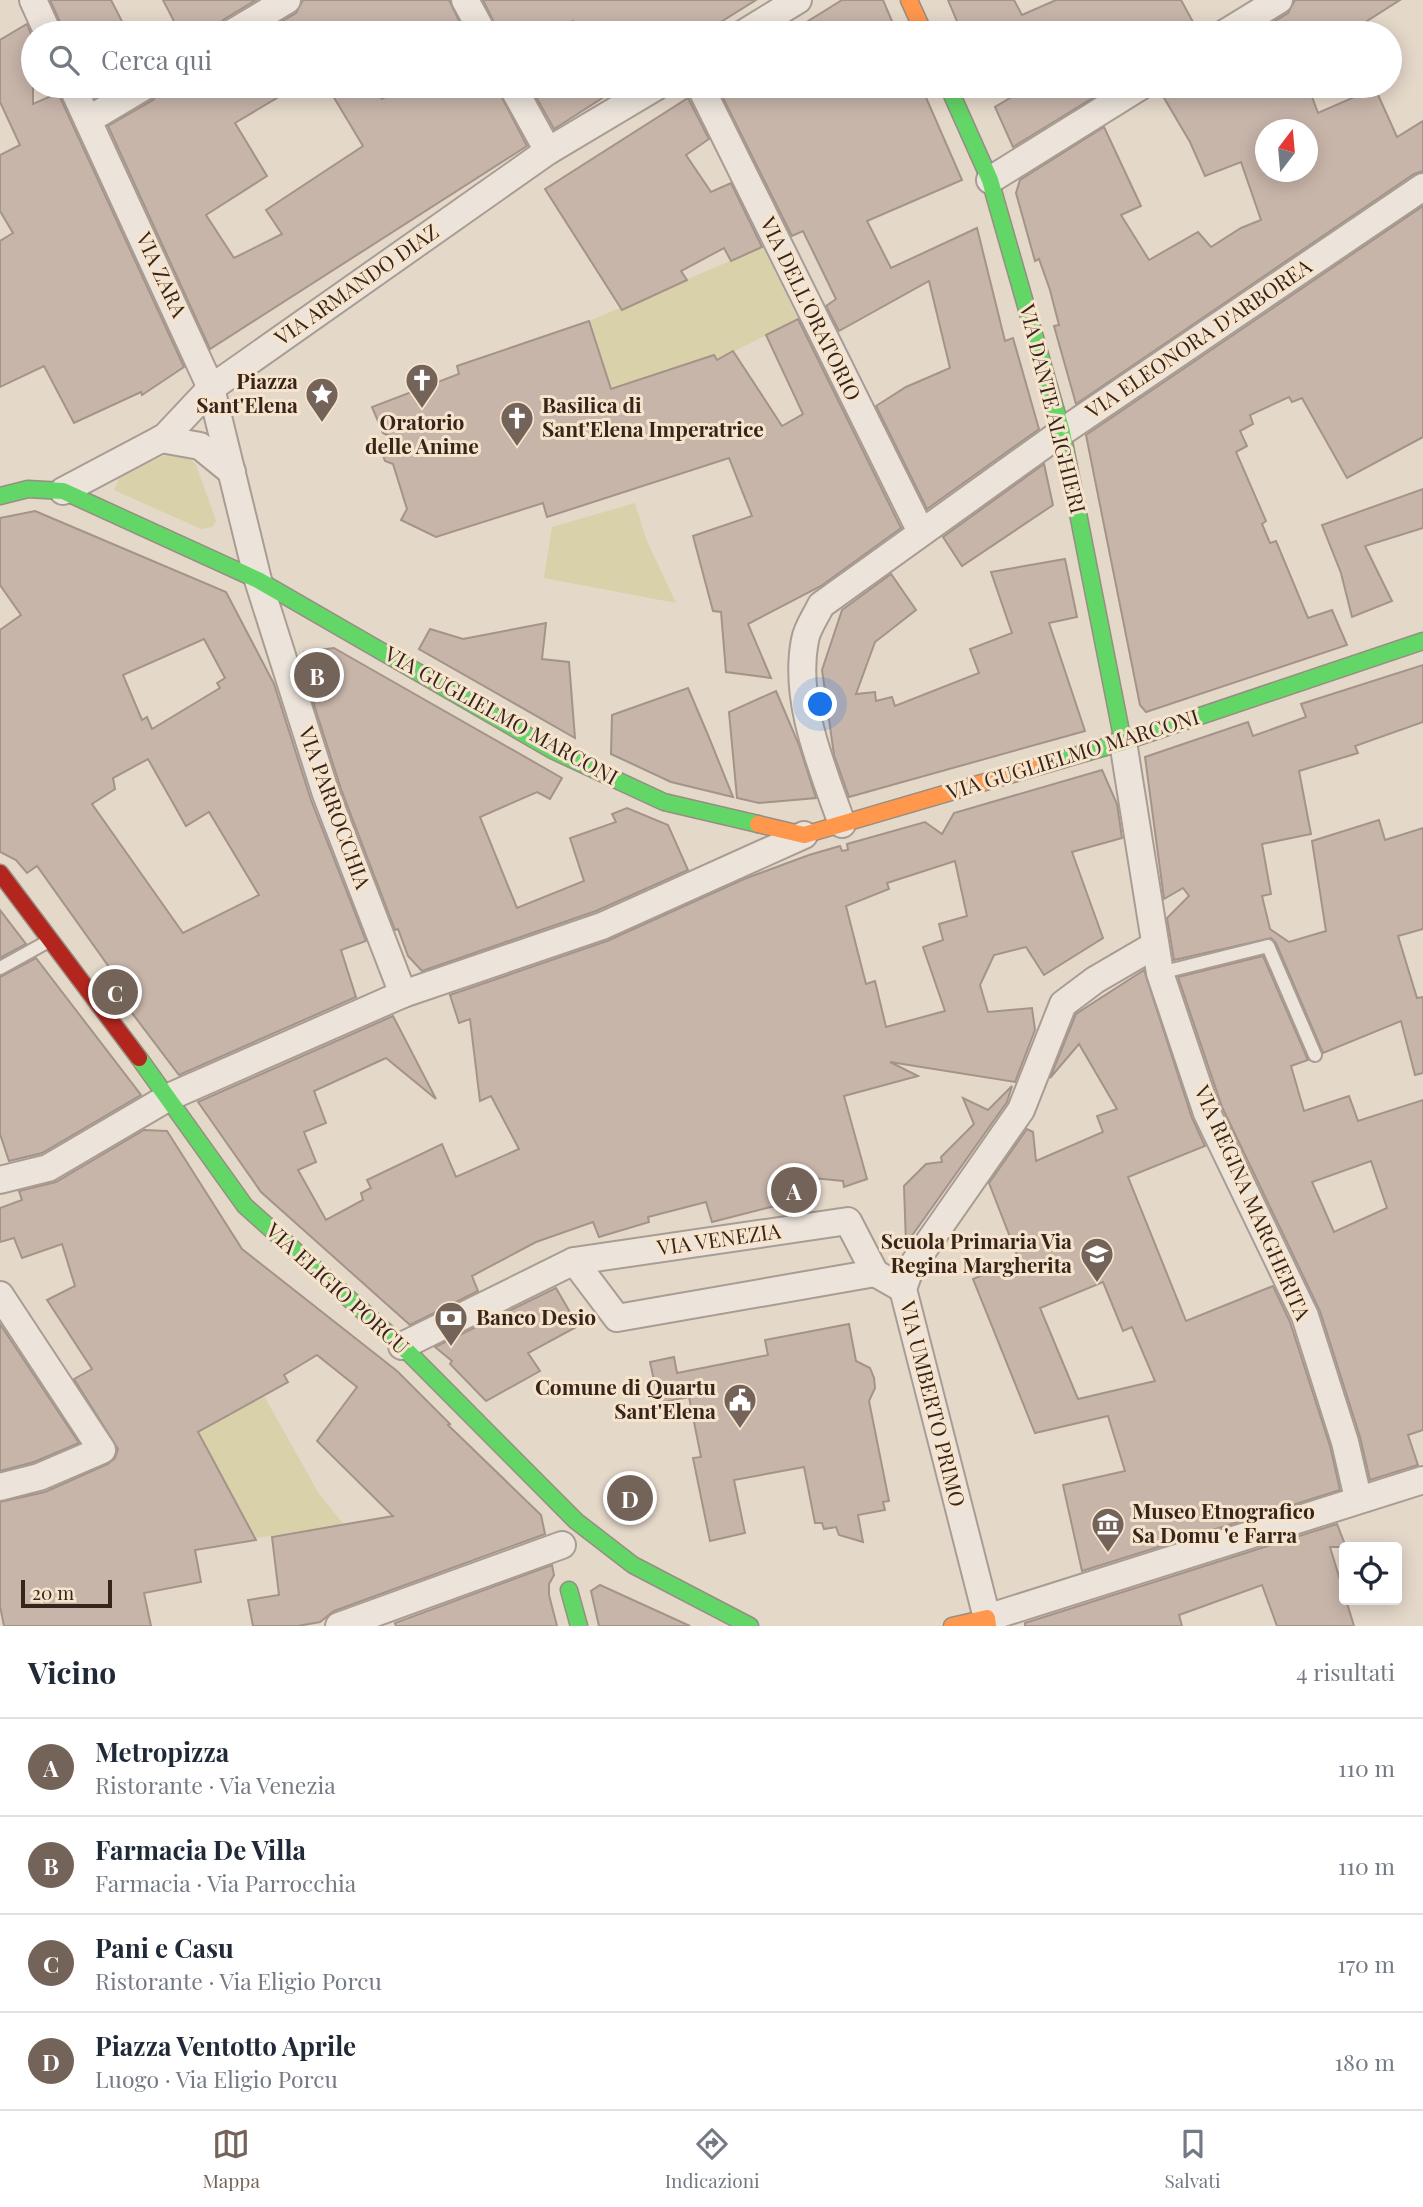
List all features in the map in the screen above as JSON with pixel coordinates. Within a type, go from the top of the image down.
[{"type":"street","points":[[33,0],[43,21]]},
{"type":"street","points":[[252,21],[287,0]]},
{"type":"street","points":[[465,0],[476,21]]},
{"type":"street","points":[[764,21],[798,0]]},
{"type":"street","points":[[909,0],[919,21]]},
{"type":"street","points":[[1245,21],[1279,0]]},
{"type":"street","name":"VIA ZARA","points":[[78,98],[211,387],[258,580]]},
{"type":"street","points":[[88,120],[125,98]]},
{"type":"street","points":[[519,98],[548,151]]},
{"type":"street","name":"VIA ARMANDO DIAZ","points":[[63,491],[161,439],[211,387],[548,151],[637,98]]},
{"type":"street","name":"VIA DELL'ORATORIO","points":[[706,98],[921,532]]},
{"type":"street","name":"VIA DANTE ALIGHIERI","points":[[953,98],[990,180],[1062,432],[1123,742]]},
{"type":"street","points":[[990,180],[1122,98]]},
{"type":"street","name":"VIA ELEONORA D'ARBOREA","points":[[842,824],[809,727],[803,668],[805,637],[821,605],[1062,432],[1423,187]]},
{"type":"street","points":[[161,439],[182,440],[200,446],[232,472]]},
{"type":"street","name":"VIA GUGLIELMO MARCONI","points":[[0,496],[28,489],[63,491],[258,580],[554,751],[664,803],[804,835],[1123,742],[1423,641]]},
{"type":"street","name":"VIA PARROCCHIA","points":[[258,580],[326,794],[403,994]]},
{"type":"street","name":"VIA REGINA MARGHERITA","points":[[1123,742],[1160,973],[1207,1113],[1305,1315],[1345,1442],[1358,1498]]},
{"type":"street","points":[[0,1180],[48,1168],[169,1097],[403,994],[602,926],[804,835]]},
{"type":"street","name":"VIA ELIGIO PORCU","points":[[0,873],[169,1097],[245,1206],[402,1346],[576,1521],[633,1565],[750,1626]]},
{"type":"street","name":"VIA UMBERTO PRIMO","points":[[987,1622],[903,1289],[910,1269],[1021,1110],[1063,1004],[1095,980],[1155,945]]},
{"type":"street","name":"VIA VENEZIA","points":[[402,1346],[574,1261],[848,1221],[875,1273]]},
{"type":"street","points":[[574,1261],[617,1318],[875,1273],[903,1289]]},
{"type":"street","points":[[0,1295],[102,1450],[39,1477],[0,1487]]},
{"type":"street","points":[[951,1626],[987,1622],[1358,1498],[1423,1480]]},
{"type":"street","points":[[576,1521],[562,1545],[569,1590],[579,1626]]},
{"type":"street","points":[[339,1626],[562,1545]]},
{"type":"lane","points":[[0,968],[51,940]]},
{"type":"lane","points":[[1160,973],[1268,946],[1315,1055]]},
{"type":"shaded area","points":[[763,247],[798,319],[717,360],[611,389],[589,321]]},
{"type":"shaded area","points":[[170,453],[189,457],[196,465],[216,521],[212,527],[201,529],[114,490],[120,476]]},
{"type":"shaded area","points":[[635,503],[646,539],[676,603],[544,578],[552,527]]},
{"type":"shaded area","points":[[264,1396],[318,1492],[344,1525],[256,1538],[198,1432]]},
{"type":"building","points":[[50,0],[111,0],[122,21],[60,21]]},
{"type":"building","points":[[163,0],[256,0],[222,21],[174,21]]},
{"type":"building","points":[[303,0],[449,0],[459,21],[282,21],[296,13]]},
{"type":"building","points":[[483,0],[756,0],[722,21],[493,21]]},
{"type":"building","points":[[842,0],[883,0],[892,21],[808,21]]},
{"type":"building","points":[[948,0],[1014,0],[1022,15],[1056,0],[1181,0],[1192,21],[957,21]]},
{"type":"building","points":[[1295,0],[1400,0],[1367,21],[1275,21],[1288,13]]},
{"type":"building","points":[[21,28],[21,98],[33,98],[33,104],[47,98],[60,98],[184,367],[142,395],[141,392],[74,423],[44,366],[0,387],[0,241],[13,233],[0,211],[0,155],[20,145],[0,102],[0,40]]},
{"type":"building","points":[[277,98],[235,123],[267,176],[206,215],[234,258],[282,234],[266,210],[363,146],[334,98],[502,98],[527,146],[210,349],[108,126],[153,100]]},
{"type":"building","points":[[537,98],[602,98],[554,129]]},
{"type":"building","points":[[688,98],[709,139],[686,155],[711,192],[731,183],[762,247],[731,261],[724,248],[681,271],[687,280],[622,310],[545,189]]},
{"type":"building","points":[[723,98],[926,98],[962,180],[867,221],[891,268],[977,228],[1005,341],[1013,338],[1039,429],[927,509],[876,406],[906,387],[950,368],[929,281],[839,331],[826,306],[836,299],[803,231],[792,236]]},
{"type":"building","points":[[1010,98],[1093,98],[1013,147],[995,107]]},
{"type":"building","points":[[1164,98],[1312,98],[1318,113],[1352,98],[1379,98],[1397,137],[1423,121],[1423,171],[1414,174],[1076,404],[1054,326],[1059,325],[1050,290],[1039,259],[1035,261],[1016,193],[1020,180],[1104,127],[1141,206],[1121,215],[1149,260],[1198,232],[1211,247],[1241,228],[1261,220],[1241,162],[1205,176],[1190,142]]},
{"type":"building","points":[[1423,206],[1423,437],[1347,478],[1302,398],[1292,402],[1289,397],[1250,415],[1253,424],[1240,431],[1247,446],[1236,452],[1266,521],[1262,524],[1270,543],[1276,541],[1308,618],[1332,610],[1347,645],[1146,712],[1140,705],[1086,435]]},
{"type":"building","points":[[798,319],[901,528],[821,586],[748,624],[771,678],[726,672],[721,612],[713,611],[693,536],[752,516],[729,458],[547,517],[543,503],[436,537],[401,520],[407,509],[393,464],[385,461],[381,450],[389,436],[383,433],[372,407],[459,374],[457,366],[589,321],[611,389],[714,355],[717,360],[733,351],[782,426],[803,414],[766,335]]},
{"type":"building","points":[[1044,464],[1053,505],[962,566],[943,537]]},
{"type":"building","points":[[1423,489],[1423,528],[1365,546],[1392,601],[1352,617],[1341,573],[1322,525]]},
{"type":"building","points":[[35,511],[226,592],[274,684],[311,800],[366,941],[341,950],[356,997],[179,1075],[101,972],[109,967],[37,866],[27,873],[16,860],[0,852],[0,630],[21,615],[0,585],[0,518]],"holes":[[[204,639],[225,678],[217,683],[220,688],[152,729],[147,717],[142,720],[123,675]],[[148,759],[186,826],[209,812],[259,895],[183,933],[92,804],[115,789],[113,778]]]},
{"type":"building","points":[[1065,559],[1077,617],[1049,623],[1085,731],[849,797],[834,755],[822,670],[842,610],[891,574],[916,610],[875,642],[856,694],[875,692],[876,701],[892,697],[895,706],[979,673],[970,649],[1012,633],[991,572]]},
{"type":"building","points":[[546,623],[542,659],[569,662],[575,738],[419,649],[430,629],[463,639]]},
{"type":"building","points":[[334,648],[562,778],[550,799],[537,792],[480,817],[517,908],[584,881],[570,838],[616,822],[612,814],[627,808],[668,825],[688,870],[596,911],[422,971],[408,956],[398,929],[395,930],[341,789],[299,658],[304,652]]},
{"type":"building","points":[[1423,665],[1423,722],[1355,746],[1358,753],[1299,771],[1311,834],[1262,844],[1271,894],[1262,896],[1270,929],[1289,942],[1326,931],[1312,841],[1379,820],[1385,840],[1423,828],[1423,929],[1398,936],[1417,998],[1423,997],[1423,1073],[1415,1075],[1401,1021],[1323,1053],[1276,943],[1271,938],[1174,960],[1167,918],[1189,896],[1183,888],[1164,899],[1145,757],[1248,722],[1253,736],[1306,717],[1301,704]]},
{"type":"building","points":[[688,688],[733,797],[671,782],[611,754],[612,715]]},
{"type":"building","points":[[776,691],[799,745],[816,798],[759,803],[737,798],[729,712]]},
{"type":"building","points":[[1102,770],[1117,804],[1122,838],[1072,852],[1103,938],[1044,975],[1026,947],[994,955],[980,985],[988,1012],[1032,1008],[1035,1030],[1015,1082],[890,1062],[918,1076],[844,1096],[867,1179],[844,1187],[843,1181],[813,1178],[786,1198],[787,1203],[712,1222],[706,1202],[648,1217],[649,1222],[599,1237],[593,1222],[536,1242],[472,1276],[478,1291],[410,1325],[261,1192],[198,1102],[393,1016],[436,1099],[386,1058],[314,1091],[326,1123],[304,1132],[316,1162],[298,1170],[326,1220],[363,1200],[361,1193],[371,1188],[367,1180],[442,1144],[456,1177],[519,1149],[491,1096],[480,1101],[470,1019],[459,1023],[450,995],[607,941],[744,879],[809,855],[840,846],[842,851],[848,850],[847,844],[925,822],[942,834],[954,813]],"holes":[[[955,861],[967,916],[939,924],[943,940],[923,947],[945,1011],[886,1027],[875,981],[866,984],[846,906],[889,889],[887,883]]]},
{"type":"building","points":[[0,910],[26,944],[0,958]]},
{"type":"building","points":[[1263,956],[1308,1060],[1291,1066],[1304,1111],[1349,1096],[1358,1121],[1423,1100],[1423,1430],[1408,1435],[1418,1465],[1370,1480],[1360,1437],[1320,1311],[1222,1107],[1178,977]],"holes":[[[1371,1161],[1387,1208],[1334,1232],[1312,1182]]]},
{"type":"building","points":[[36,958],[141,1095],[42,1153],[9,1161],[0,1134],[0,977]]},
{"type":"building","points":[[1144,970],[1192,1118],[1205,1146],[1128,1177],[1186,1321],[1273,1286],[1290,1322],[1330,1446],[1340,1490],[1082,1571],[1063,1485],[1125,1471],[1108,1416],[1035,1433],[973,1279],[1019,1260],[989,1183],[1027,1129],[1033,1132],[1036,1161],[1103,1132],[1097,1116],[1117,1109],[1079,1044],[1050,1078],[1076,1014]],"holes":[[[1103,1282],[1123,1331],[1132,1327],[1155,1381],[1078,1399],[1040,1308]]]},
{"type":"building","points":[[1012,1086],[1007,1102],[906,1244],[904,1186],[926,1164],[942,1162],[941,1157],[974,1124],[963,1098],[988,1110]]},
{"type":"building","points":[[144,1130],[167,1131],[242,1249],[397,1371],[450,1424],[448,1425],[541,1515],[545,1534],[334,1611],[320,1622],[298,1626],[253,1626],[248,1600],[279,1595],[272,1537],[393,1516],[317,1441],[357,1387],[317,1355],[284,1375],[288,1382],[198,1432],[256,1540],[195,1550],[201,1582],[144,1593],[151,1626],[4,1626],[0,1606],[0,1502],[45,1492],[108,1464],[115,1458],[118,1449],[74,1379],[92,1369],[47,1300],[75,1286],[62,1244],[22,1258],[14,1238],[0,1242],[0,1208],[22,1200],[19,1191],[56,1182]]},
{"type":"building","points":[[556,1288],[578,1326],[528,1353],[540,1371],[486,1401],[450,1364],[452,1361],[435,1347]]},
{"type":"building","points":[[0,1324],[79,1443],[34,1462],[0,1471]]},
{"type":"building","name":"Comune di Quartu Sant'Elena","points":[[849,1324],[856,1361],[870,1368],[874,1378],[875,1388],[869,1401],[889,1501],[883,1502],[885,1510],[858,1515],[863,1542],[839,1535],[836,1527],[824,1529],[822,1523],[815,1523],[804,1467],[734,1480],[745,1533],[710,1541],[693,1458],[701,1457],[689,1397],[659,1403],[650,1362],[674,1357],[677,1373],[768,1355],[765,1340]]},
{"type":"building","points":[[1337,1524],[1344,1542],[1339,1542],[1339,1547],[1330,1547],[1339,1577],[1339,1605],[1348,1605],[1354,1626],[1277,1626],[1262,1585],[1179,1615],[1182,1626],[1025,1626],[1025,1623]]},
{"type":"building","points":[[552,1565],[554,1575],[549,1584],[549,1595],[557,1626],[396,1626],[395,1623]]},
{"type":"building","points":[[600,1585],[690,1626],[599,1626],[591,1591]]},
{"type":"traffic: fast","points":[[953,98],[990,180],[1062,432],[1123,742]]},
{"type":"traffic: fast","points":[[0,496],[28,489],[63,491],[258,580],[554,751],[664,802],[758,824]]},
{"type":"traffic: fast","points":[[1040,766],[1123,742],[1423,641]]},
{"type":"traffic: fast","points":[[139,1058],[245,1206],[402,1346],[576,1521],[633,1565],[750,1626]]},
{"type":"traffic: fast","points":[[569,1590],[579,1626]]},
{"type":"traffic: slow","points":[[909,0],[919,21]]},
{"type":"traffic: slow","points":[[758,824],[804,835],[1040,766]]},
{"type":"traffic: slow","points":[[952,1626],[987,1618],[988,1626]]},
{"type":"traffic: jam","points":[[0,873],[139,1058]]},
{"type":"place","name":"Oratorio delle Anime","points":[[422,410]]},
{"type":"place","name":"Piazza Sant'Elena","points":[[322,424]]},
{"type":"place","name":"Basilica di Sant'Elena Imperatrice","points":[[517,448]]},
{"type":"place","name":"Farmacia De Villa","points":[[317,675]]},
{"type":"place","name":"Pani e Casu","points":[[115,992]]},
{"type":"place","name":"Metropizza","points":[[794,1190]]},
{"type":"place","name":"Scuola Primaria Via Regina Margherita","points":[[1097,1284]]},
{"type":"place","name":"Banco Desio","points":[[451,1348]]},
{"type":"place","name":"Comune di Quartu Sant'Elena","points":[[740,1430]]},
{"type":"place","name":"Piazza Ventotto Aprile","points":[[630,1498]]},
{"type":"place","name":"Museo Etnografico Sa Domu 'e Farra","points":[[1108,1554]]}]
